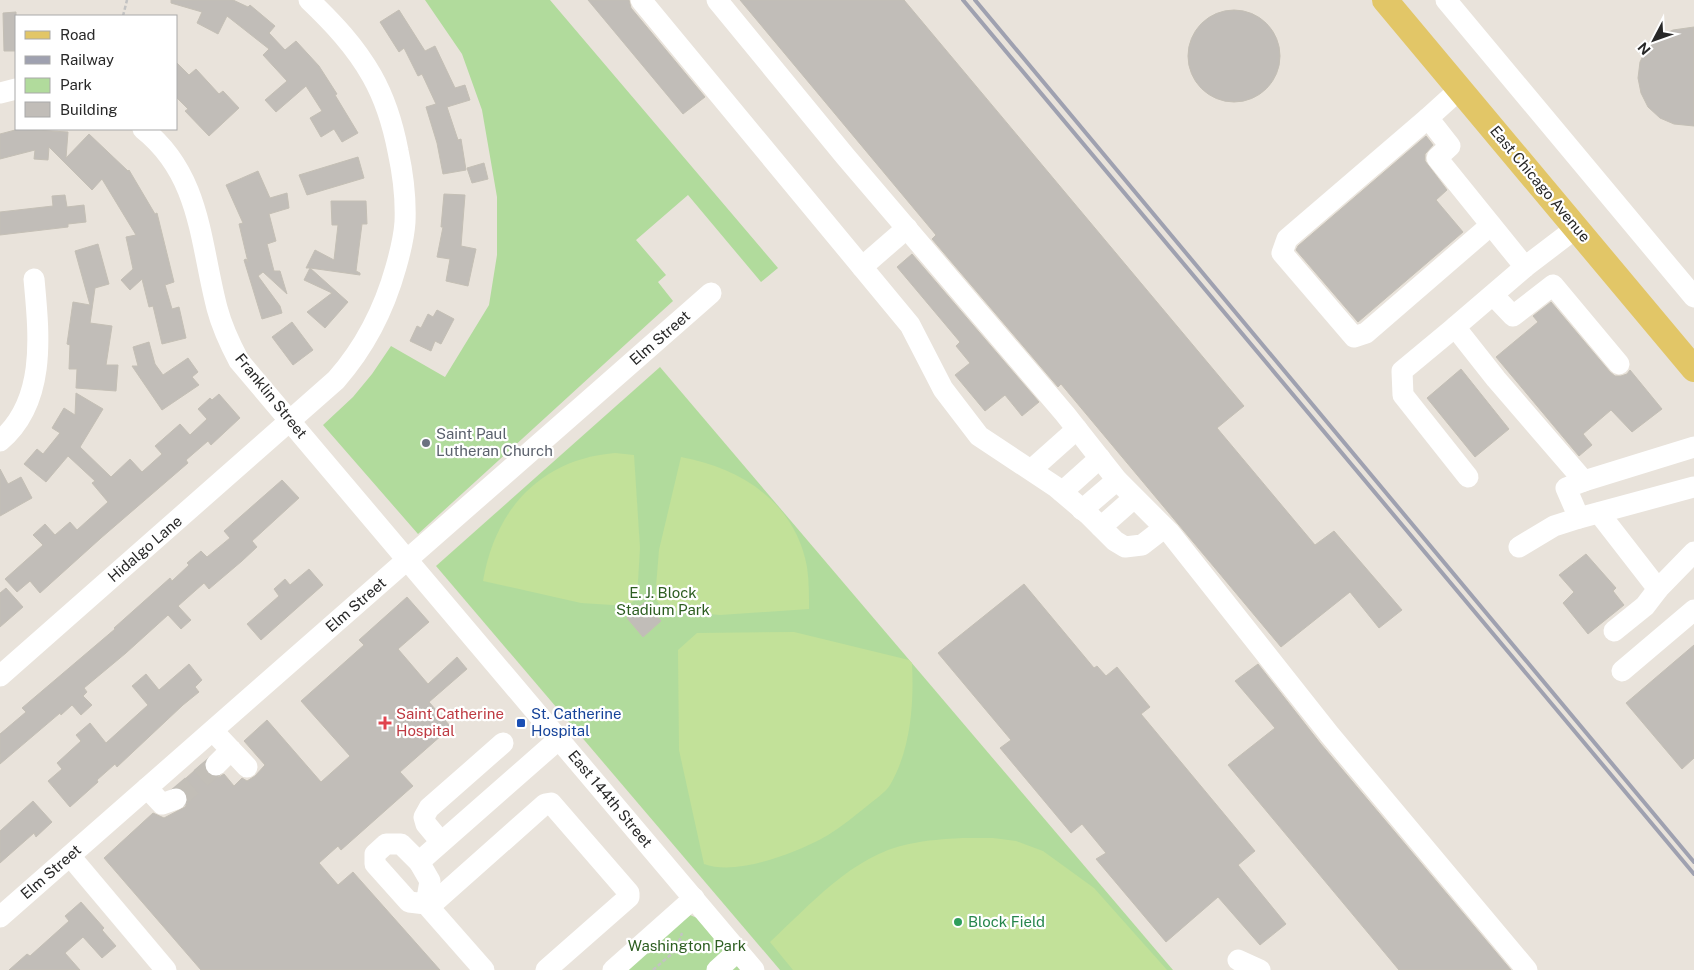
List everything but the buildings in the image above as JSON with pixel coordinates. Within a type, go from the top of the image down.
[{"type":"main road","name":"East Chicago Avenue","points":[[1386,0],[1694,369]]},
{"type":"street","name":"Hidalgo Lane","points":[[0,676],[336,380],[352,362],[372,332],[392,280],[405,224],[404,191],[394,132],[385,104],[372,76],[334,24],[309,0]]},
{"type":"street","points":[[641,0],[910,325],[943,389],[979,436],[1062,492],[1115,542],[1125,547],[1142,545],[1164,528]]},
{"type":"street","points":[[717,0],[1077,429],[1117,480],[1164,528],[1330,735],[1527,970]]},
{"type":"street","points":[[1446,0],[1694,297]]},
{"type":"street","points":[[0,92],[15,89]]},
{"type":"street","points":[[1460,89],[1287,239],[1282,253],[1354,337],[1366,333],[1491,225]]},
{"type":"street","points":[[1428,118],[1450,146],[1437,158],[1525,267]]},
{"type":"street","name":"Franklin Street","points":[[144,130],[170,158],[186,184],[199,222],[217,308],[239,361],[407,560]]},
{"type":"street","points":[[862,267],[907,228]]},
{"type":"street","points":[[1468,477],[1402,395],[1402,371],[1525,267],[1576,228]]},
{"type":"street","points":[[0,441],[19,420],[29,400],[35,378],[38,352],[38,319],[34,279]]},
{"type":"street","points":[[1493,295],[1513,316],[1553,285],[1619,364]]},
{"type":"street","name":"Elm Street","points":[[0,917],[712,293]]},
{"type":"street","points":[[1455,328],[1496,380],[1584,481]]},
{"type":"street","points":[[1031,470],[1077,429]]},
{"type":"street","points":[[1658,589],[1589,516],[1566,488],[1694,447]]},
{"type":"street","points":[[1062,492],[1100,458]]},
{"type":"street","points":[[1082,510],[1117,480]]},
{"type":"street","points":[[1519,547],[1554,526],[1694,487]]},
{"type":"street","points":[[1101,528],[1134,498]]},
{"type":"street","points":[[1614,631],[1645,606],[1658,589],[1694,552]]},
{"type":"street","name":"East 144th Street","points":[[407,560],[754,970]]},
{"type":"street","points":[[1622,670],[1694,610]]},
{"type":"street","points":[[212,731],[223,758],[247,767]]},
{"type":"street","points":[[419,862],[559,739]]},
{"type":"street","points":[[441,842],[426,824],[424,817],[429,808],[503,743]]},
{"type":"street","points":[[147,788],[162,804],[176,799]]},
{"type":"street","points":[[428,906],[545,804],[551,803],[629,893],[629,896],[546,970]]},
{"type":"street","points":[[428,906],[430,881],[419,862],[401,844],[386,844],[375,854],[375,864],[409,902],[428,906],[484,970]]},
{"type":"street","points":[[70,856],[166,970]]},
{"type":"street","points":[[613,970],[694,898]]},
{"type":"street","points":[[717,970],[738,951]]},
{"type":"street","points":[[1238,960],[1260,970]]},
{"type":"path","points":[[123,15],[127,0]]},
{"type":"path","points":[[653,970],[676,950],[684,927]]},
{"type":"green space","points":[[425,0],[550,0],[778,268],[761,282],[688,195],[636,240],[666,275],[658,282],[673,301],[418,534],[323,425],[353,397],[391,346],[445,377],[489,305],[497,255],[497,197],[482,110],[462,54]]},
{"type":"green space","name":"E. J. Block Stadium Park","points":[[660,367],[1173,970],[780,970],[436,566]]},
{"type":"green space","points":[[615,453],[634,455],[640,548],[637,598],[628,606],[581,603],[483,581],[489,555],[498,531],[511,510],[526,492],[544,477],[565,465],[589,457]]},
{"type":"green space","points":[[681,457],[703,462],[744,480],[762,492],[778,507],[791,524],[801,544],[809,583],[809,609],[720,615],[665,610],[655,599],[659,550]]},
{"type":"green space","points":[[794,632],[909,660],[912,663],[910,726],[903,757],[890,785],[880,796],[839,828],[809,845],[764,862],[732,867],[717,867],[704,864],[679,750],[678,650],[697,633]]},
{"type":"green space","name":"Block Field","points":[[962,838],[993,838],[1016,841],[1043,851],[1094,888],[1167,970],[793,970],[770,942],[834,883],[869,859],[909,844]]},
{"type":"green space","name":"Washington Park","points":[[690,915],[697,918],[740,970],[623,970]]},
{"type":"tunnel","points":[[176,799],[216,765]]},
{"type":"railway","points":[[963,0],[1694,874]]},
{"type":"railway","points":[[975,0],[1694,862]]},
{"type":"place","name":"Saint Paul Lutheran Church","points":[[426,443]]},
{"type":"place","name":"Saint Catherine Hospital","points":[[385,723]]},
{"type":"place","name":"St. Catherine Hospital","points":[[521,723]]},
{"type":"place","name":"Block Field","points":[[958,922]]}]
